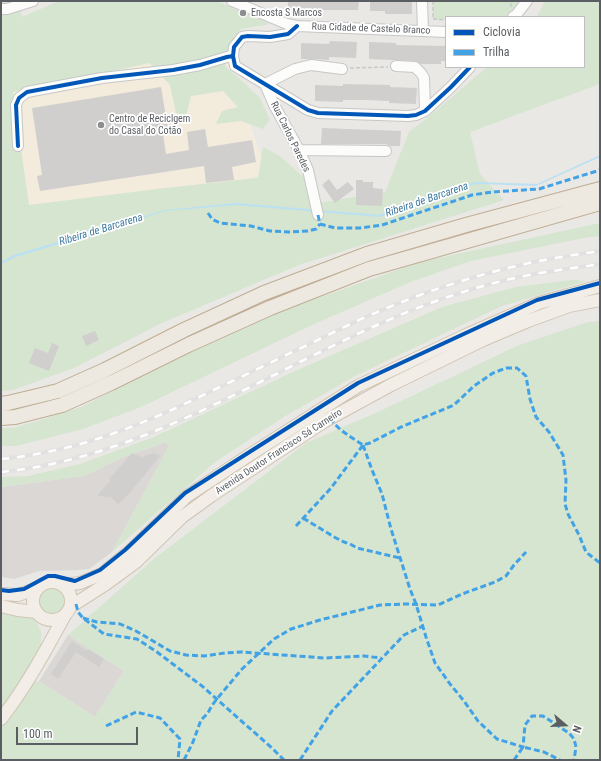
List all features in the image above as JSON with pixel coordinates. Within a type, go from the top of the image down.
[{"type":"highway","points":[[1,404],[58,391],[105,370],[184,330],[264,293],[367,254],[466,225],[600,189]]},
{"type":"highway","points":[[1,418],[16,417],[62,405],[257,314],[369,269],[600,203]]},
{"type":"highway","points":[[586,207],[600,207]]},
{"type":"main road","name":"Avenida Doutor Francisco Sá Carneiro","points":[[62,585],[80,583],[102,574],[128,553],[187,496],[358,386],[464,336],[539,303],[600,286]]},
{"type":"main road","name":"Avenida Doutor Francisco Sá Carneiro","points":[[68,611],[136,562],[182,517],[205,500],[325,421],[391,384],[483,340],[569,306],[600,300]]},
{"type":"main road","points":[[1,594],[18,595],[50,582],[62,585],[70,595],[71,601],[68,611],[43,655],[9,709],[1,719]]},
{"type":"main road","points":[[38,588],[33,599],[33,606],[45,624],[46,645],[43,655]]},
{"type":"main road","points":[[1,606],[39,614],[48,620],[60,618],[68,611]]},
{"type":"street","points":[[1,9],[33,1]]},
{"type":"street","points":[[18,146],[16,105],[19,98],[27,92],[102,78],[173,70],[200,65],[230,56],[234,47],[242,37],[270,37],[288,34],[292,25],[232,1]]},
{"type":"street","points":[[422,1],[423,31]]},
{"type":"street","points":[[514,16],[527,1]]},
{"type":"street","name":"Rua Cidade de Castelo Branco","points":[[292,25],[445,32]]},
{"type":"street","points":[[230,56],[235,66],[308,110],[318,113],[416,115],[424,111],[451,87],[469,68]]},
{"type":"street","points":[[265,84],[294,69],[311,65],[342,69]]},
{"type":"street","points":[[396,66],[415,67],[421,73],[424,78],[424,111]]},
{"type":"street","name":"Rua Carlos Paredes","points":[[265,84],[274,105],[299,150],[308,170],[318,215]]},
{"type":"street","points":[[299,150],[386,151]]},
{"type":"path","points":[[433,1],[433,19],[445,20]]},
{"type":"path","points":[[342,69],[396,66]]},
{"type":"shaded area","points":[[225,48],[267,175],[22,216],[1,83]]},
{"type":"shaded area","points":[[166,442],[169,446],[112,552],[89,569],[39,571],[14,579],[1,577],[1,487],[84,476],[121,458]]},
{"type":"shaded area","points":[[68,635],[124,671],[95,717],[39,681]]},
{"type":"green space","points":[[1,1],[18,1],[22,17],[59,1],[217,1],[239,11],[246,16],[247,14],[270,24],[241,29],[225,66],[260,98],[270,120],[263,129],[241,121],[216,124],[222,111],[238,107],[223,91],[191,96],[186,116],[176,113],[170,85],[150,63],[13,92],[29,205],[258,178],[263,147],[280,156],[313,186],[317,203],[385,192],[409,132],[486,68],[585,68],[585,16],[538,16],[545,1],[600,1],[600,84],[470,132],[480,174],[504,200],[299,265],[162,323],[74,368],[13,390],[1,391]]},
{"type":"green space","points":[[433,1],[525,1],[508,16],[445,16],[445,20],[433,19]]},
{"type":"green space","points":[[600,223],[600,236],[471,261],[413,281],[314,324],[141,407],[83,429],[16,446],[1,446],[1,428],[13,428],[81,407],[256,320],[420,262]]},
{"type":"green space","points":[[572,280],[587,281],[502,306],[353,377],[284,417],[215,462],[112,552],[169,446],[166,442],[121,458],[84,476],[1,487],[1,477],[28,476],[80,464],[154,437],[295,371],[442,307],[516,287]]},
{"type":"green space","points":[[600,321],[600,760],[1,760],[1,726],[32,682],[39,681],[95,717],[124,671],[68,635],[155,558],[306,443],[380,411],[519,345],[588,322]]},
{"type":"green space","points":[[53,588],[63,592],[67,602],[63,612],[53,616],[43,612],[39,602],[43,592]]},
{"type":"green space","points":[[1,613],[35,619],[41,631],[41,645],[36,659],[1,708]]},
{"type":"water","name":"Ribeira de Barcarena","points":[[600,155],[600,157],[536,186],[471,185],[380,217],[236,205],[165,211],[16,257],[1,264],[1,262],[14,255],[165,210],[236,203],[379,215],[475,182],[537,184]]},
{"type":"building","points":[[288,1],[359,1],[358,10],[314,10],[314,12],[288,12]]},
{"type":"building","points":[[370,1],[412,1],[412,14],[385,14],[385,11],[370,11]]},
{"type":"building","points":[[330,41],[357,42],[356,58],[329,57],[329,60],[301,59],[301,43],[329,44]]},
{"type":"building","points":[[369,42],[396,43],[396,45],[445,46],[445,61],[441,61],[441,64],[421,64],[415,61],[369,59]]},
{"type":"building","points":[[343,84],[390,85],[390,87],[417,88],[416,104],[366,100],[343,100],[343,102],[315,101],[315,85],[343,86]]},
{"type":"building","points":[[161,87],[169,133],[163,134],[166,154],[189,150],[187,132],[205,129],[208,147],[252,140],[256,162],[232,167],[234,180],[206,183],[204,166],[40,191],[37,176],[42,175],[32,108]]},
{"type":"building","points":[[322,128],[401,131],[400,146],[390,146],[386,144],[321,144]]},
{"type":"building","points":[[329,179],[337,190],[348,182],[354,189],[335,203],[322,185]]},
{"type":"building","points":[[356,180],[373,182],[373,188],[383,189],[382,206],[356,205]]},
{"type":"building","points":[[95,331],[99,340],[86,346],[82,336]]},
{"type":"building","points":[[52,343],[59,346],[49,371],[29,363],[35,348],[48,353]]},
{"type":"building","points":[[132,453],[142,457],[153,453],[160,456],[128,495],[118,504],[111,497],[97,496],[111,480],[109,479]]},
{"type":"building","points":[[72,641],[87,651],[88,649],[104,659],[99,667],[76,652],[58,679],[51,674]]},
{"type":"railway","points":[[1,459],[52,451],[123,430],[193,400],[357,321],[398,303],[440,288],[503,269],[553,258],[600,251]]},
{"type":"railway","points":[[1,472],[52,464],[102,450],[150,433],[198,412],[384,322],[435,301],[506,280],[600,264]]},
{"type":"marked path","points":[[318,215],[320,224],[335,228],[360,228],[382,225],[472,195],[492,192],[539,189],[600,170]]},
{"type":"marked path","points":[[208,213],[212,219],[220,223],[251,226],[270,231],[308,231],[316,229],[320,224]]},
{"type":"marked path","points":[[330,418],[341,430],[363,445],[454,405],[474,386],[493,373],[506,368],[517,368],[526,376],[530,399],[536,417],[549,432],[563,455],[566,480],[565,504],[568,514],[586,552],[600,563]]},
{"type":"marked path","points":[[363,445],[382,494],[391,529],[435,663],[478,721],[497,739],[523,747],[525,725],[532,716],[543,716],[569,733],[574,739],[576,747],[574,760]]},
{"type":"marked path","points":[[296,526],[331,488],[363,445]]},
{"type":"marked path","points":[[303,518],[336,538],[357,548],[400,558]]},
{"type":"marked path","points":[[184,760],[193,742],[201,720],[242,669],[274,639],[291,629],[380,605],[438,605],[462,594],[495,582],[506,576],[526,552]]},
{"type":"marked path","points":[[76,604],[78,612],[83,618],[104,634],[137,639],[157,652],[202,686],[284,760]]},
{"type":"marked path","points":[[83,618],[97,622],[120,624],[136,631],[170,651],[186,655],[204,656],[241,652],[325,658],[364,656],[381,658]]},
{"type":"marked path","points":[[300,760],[332,711],[404,635],[423,626]]},
{"type":"marked path","points":[[106,726],[136,712],[160,718],[180,739],[178,760]]},
{"type":"marked path","points":[[514,760],[523,747],[544,752],[560,760]]},
{"type":"cycle path","points":[[297,26],[288,34],[270,37],[242,37],[234,47],[233,56],[235,66],[308,110],[318,113],[416,115],[425,111],[469,68]]},
{"type":"cycle path","points":[[18,146],[16,105],[19,98],[27,92],[102,78],[173,70],[200,65],[233,56]]},
{"type":"cycle path","points":[[1,590],[9,591],[24,589],[48,576],[55,576],[75,581],[100,570],[125,550],[185,493],[358,383],[537,300],[600,283]]},
{"type":"place","name":"Encosta S Marcos","points":[[243,13]]},
{"type":"place","name":"Centro de Reciclgem do Casal do Cotão","points":[[101,125]]}]
